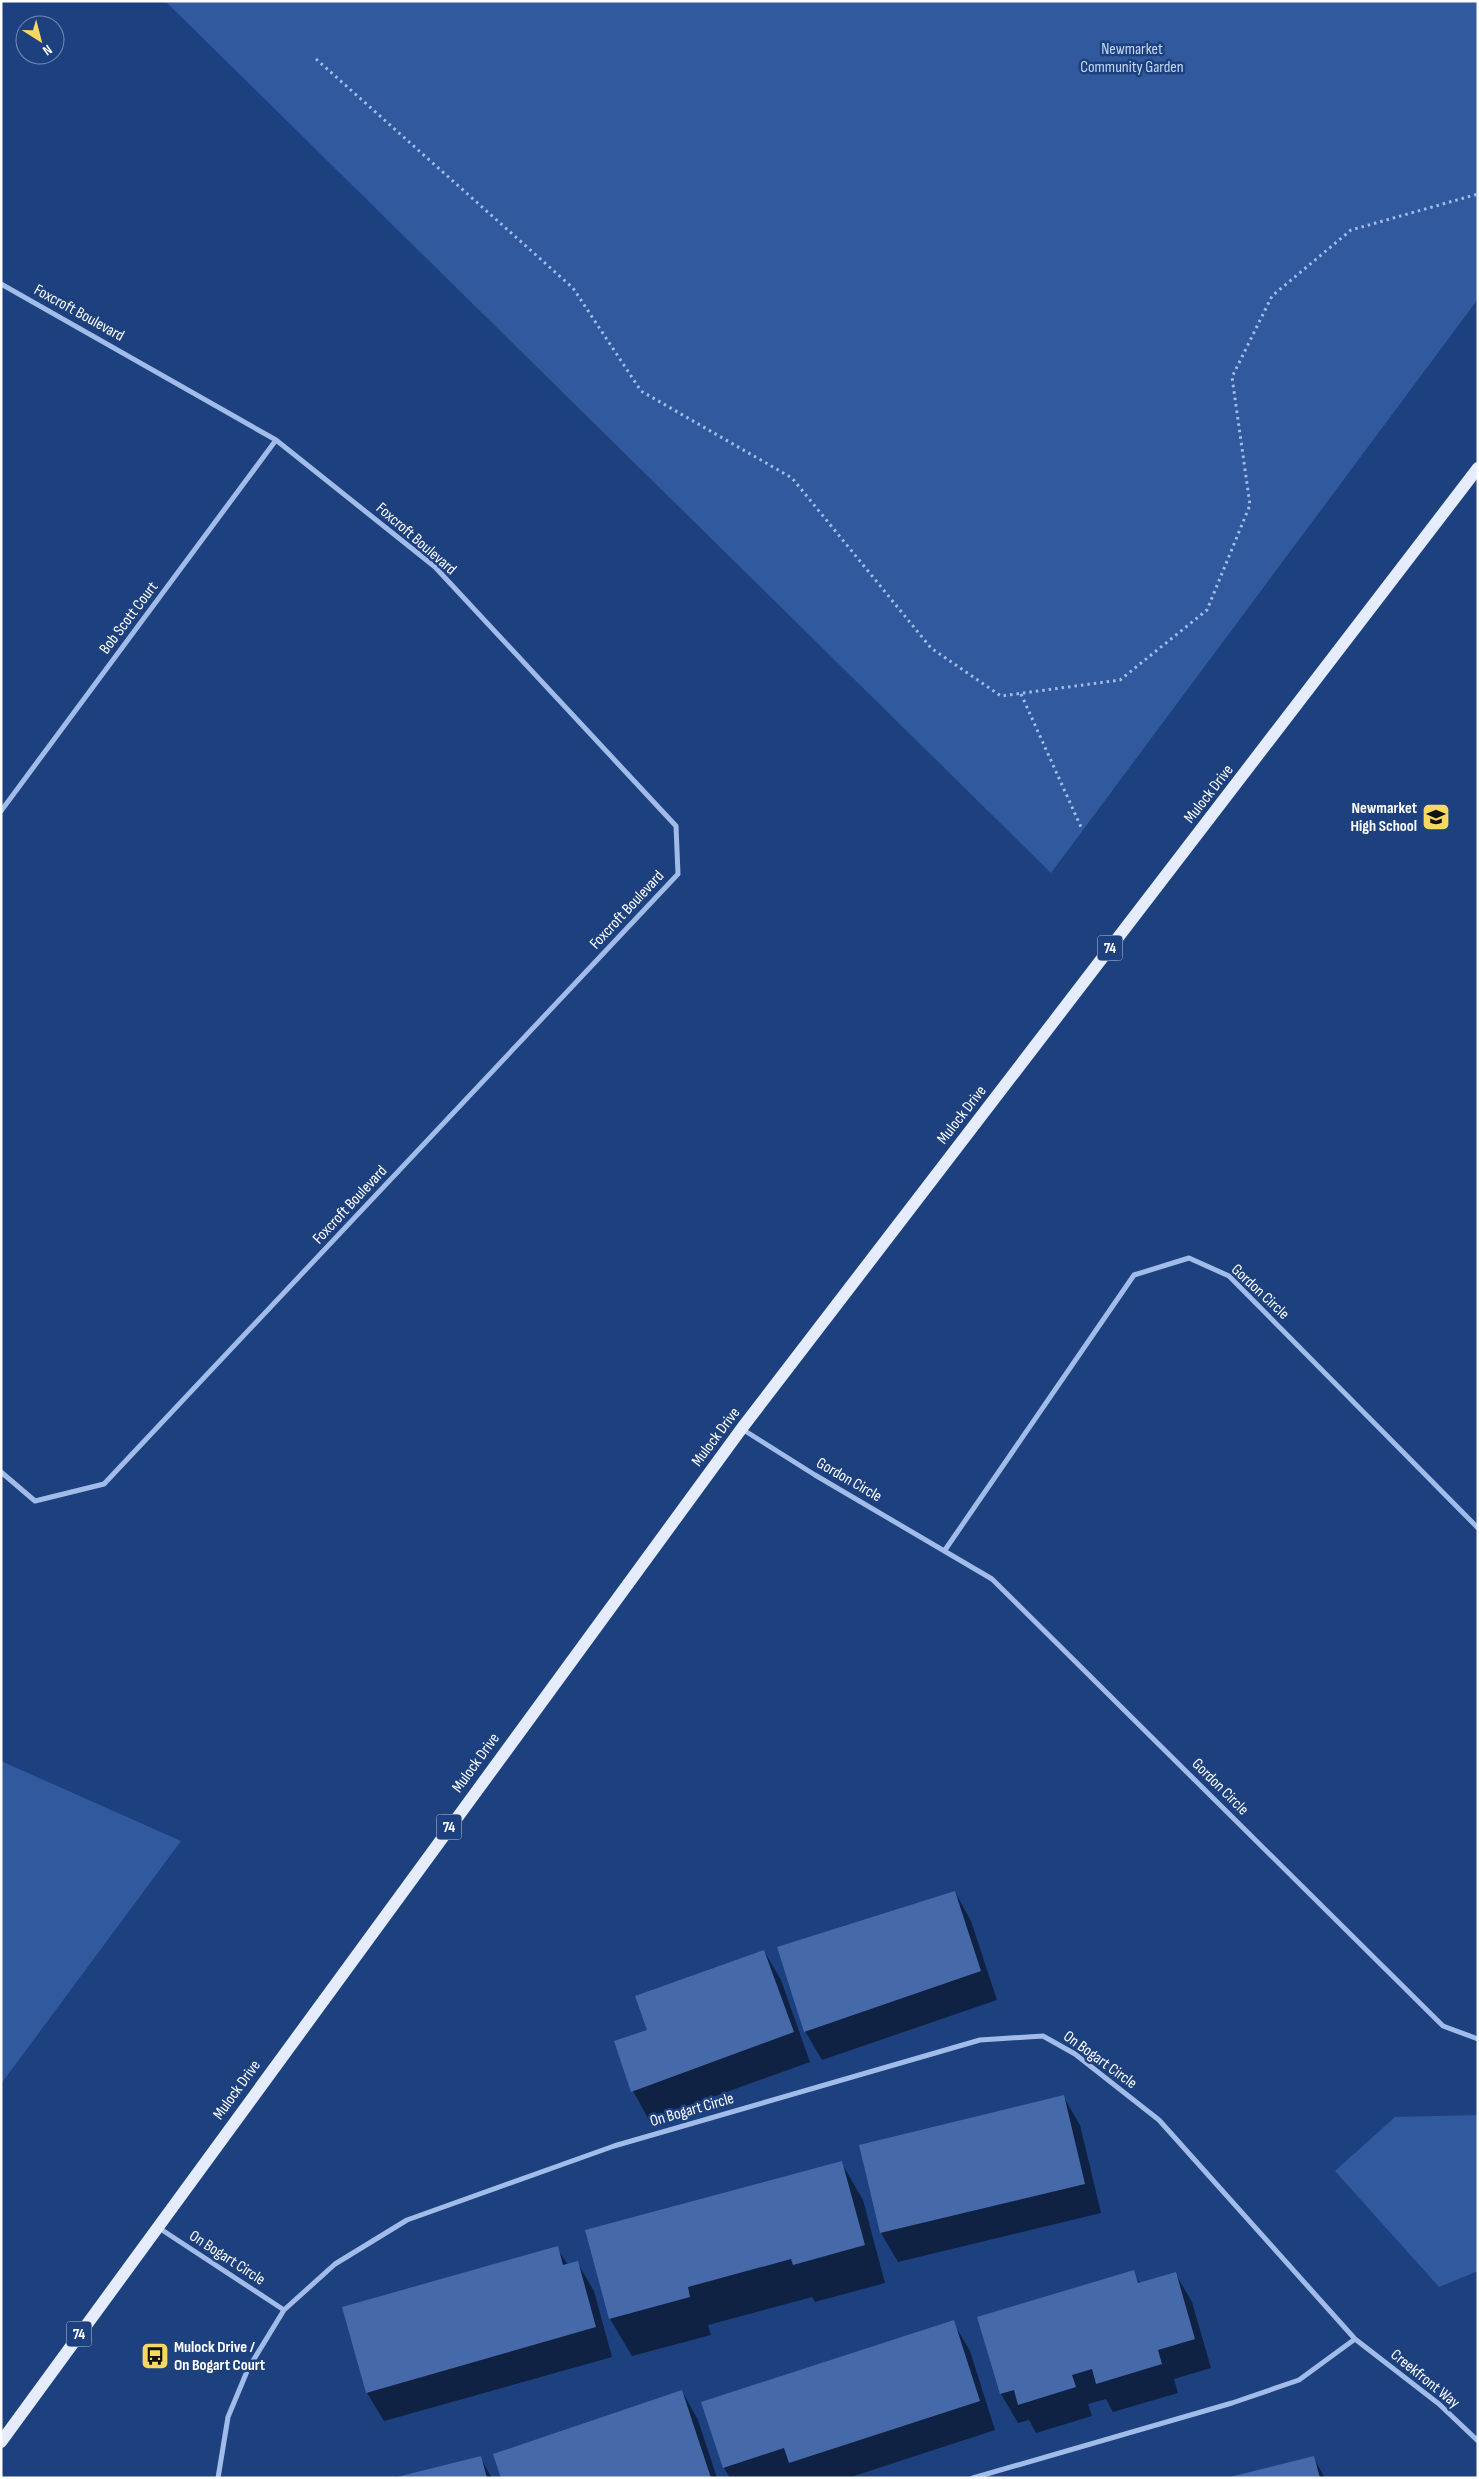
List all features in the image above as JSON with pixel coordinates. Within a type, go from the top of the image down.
[{"type":"main road","name":"Mulock Drive","points":[[1,2442],[742,1428],[1478,468]]},
{"type":"street","name":"Foxcroft Boulevard","points":[[1,284],[276,440],[435,567],[676,826],[678,874],[104,1484],[35,1501],[1,1472]]},
{"type":"street","name":"Bob Scott Court","points":[[1,811],[276,440]]},
{"type":"street","name":"Gordon Circle","points":[[945,1550],[1134,1274],[1189,1258],[1229,1276],[1478,1528]]},
{"type":"street","name":"Gordon Circle","points":[[742,1428],[814,1475],[992,1579],[1443,2026],[1478,2039]]},
{"type":"street","name":"On Bogart Circle","points":[[218,2478],[228,2417],[248,2369],[284,2310],[335,2264],[407,2220],[614,2146],[980,2040],[1043,2036],[1075,2054],[1159,2120],[1355,2339]]},
{"type":"street","name":"On Bogart Circle","points":[[157,2226],[284,2310]]},
{"type":"street","name":"Creekfront Way","points":[[1355,2339],[1439,2404],[1478,2441]]},
{"type":"street","points":[[973,2478],[1232,2404],[1299,2380],[1355,2339]]},
{"type":"path","points":[[316,59],[573,288],[641,390],[792,478],[931,648],[1000,696],[1120,680],[1207,610],[1250,505],[1232,377],[1272,296],[1351,230],[1478,194]]},
{"type":"path","points":[[1021,694],[1081,827]]},
{"type":"green space","name":"Newmarket Community Garden","points":[[165,1],[1478,1],[1478,299],[1051,873]]},
{"type":"green space","points":[[1,1761],[181,1841],[1,2084]]},
{"type":"green space","points":[[1478,2115],[1478,2271],[1439,2287],[1335,2171],[1395,2117]]},
{"type":"building","points":[[955,1891],[981,1971],[804,2032],[777,1947]]},
{"type":"building","points":[[764,1950],[794,2032],[631,2092],[614,2041],[647,2030],[635,1996]]},
{"type":"building","points":[[1064,2095],[1085,2184],[880,2233],[859,2145]]},
{"type":"building","points":[[842,2161],[865,2245],[793,2265],[791,2259],[688,2287],[690,2297],[609,2319],[585,2230]]},
{"type":"building","points":[[558,2246],[563,2265],[578,2261],[596,2327],[366,2393],[342,2307]]},
{"type":"building","points":[[1134,2270],[1138,2283],[1176,2272],[1195,2339],[1158,2350],[1162,2364],[1096,2384],[1092,2369],[1072,2375],[1076,2387],[1018,2405],[1014,2390],[1000,2394],[977,2317]]},
{"type":"building","points":[[954,2320],[980,2401],[789,2463],[784,2448],[723,2468],[701,2402]]},
{"type":"building","points":[[682,2390],[711,2478],[501,2478],[493,2454]]},
{"type":"building","points":[[481,2456],[487,2478],[397,2478],[397,2477]]},
{"type":"building","points":[[1314,2456],[1320,2478],[1230,2478],[1230,2477]]},
{"type":"place","name":"Newmarket High School","points":[[1436,817]]},
{"type":"place","name":"Mulock Drive / On Bogart Court","points":[[155,2356]]}]
